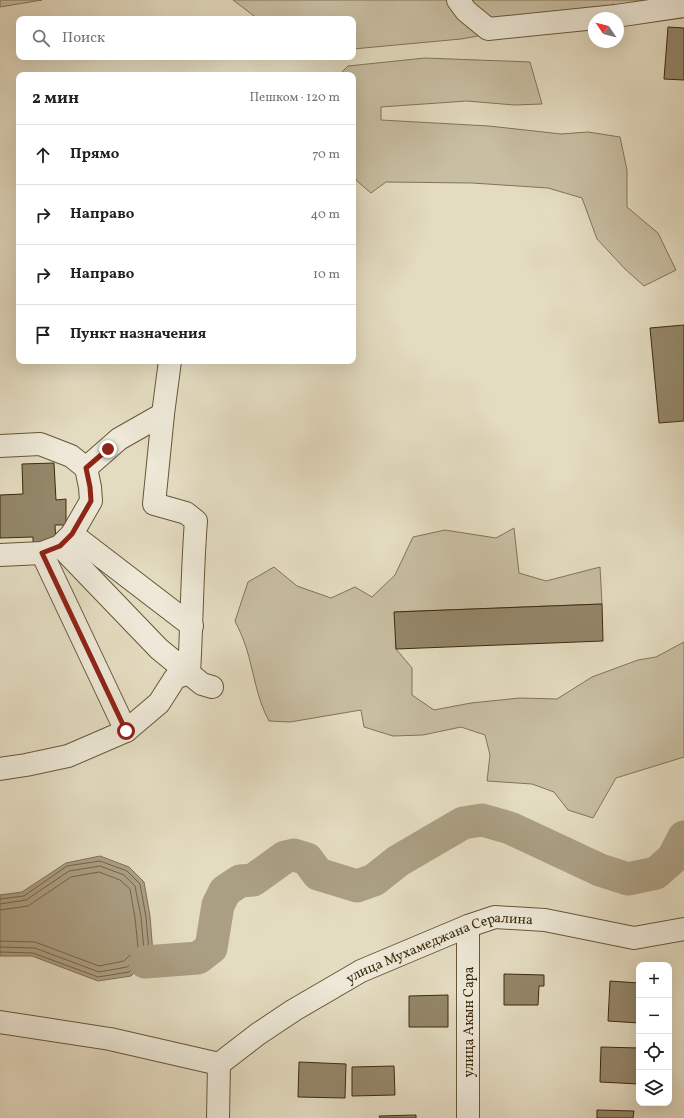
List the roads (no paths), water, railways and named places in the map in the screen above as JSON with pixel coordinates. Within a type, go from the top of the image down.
[{"type":"street","points":[[458,0],[466,12],[488,29],[616,16],[684,6]]},
{"type":"street","points":[[170,364],[154,504],[186,513],[196,520],[192,572],[192,626],[189,673]]},
{"type":"street","points":[[86,468],[119,439],[163,414]]},
{"type":"street","points":[[0,446],[40,444],[71,456],[86,468],[91,501],[58,544],[0,555]]},
{"type":"street","points":[[58,544],[192,626]]},
{"type":"street","points":[[58,544],[159,649],[202,684],[212,687]]},
{"type":"street","points":[[58,544],[126,731]]},
{"type":"street","points":[[0,768],[26,766],[68,756],[126,731],[159,703],[175,678],[189,673]]},
{"type":"street","name":"улица Мухамеджана Сералина","points":[[219,1064],[258,1034],[300,1006],[361,971],[468,926],[495,917],[545,920],[634,938],[684,929]]},
{"type":"street","name":"улица Акын Сара","points":[[468,926],[468,1118]]},
{"type":"street","points":[[0,1022],[110,1039],[219,1064],[218,1118]]},
{"type":"water","points":[[100,856],[129,867],[144,882],[150,916],[153,954],[131,976],[98,981],[32,956],[0,956],[0,895],[22,892],[66,863]]},
{"type":"waterway","points":[[145,962],[198,958],[211,948],[218,905],[225,891],[240,881],[253,880],[285,857],[294,855],[307,859],[318,874],[357,886],[374,880],[398,861],[463,823],[482,820],[510,828],[600,870],[628,879],[656,873],[673,858],[684,837]]}]
